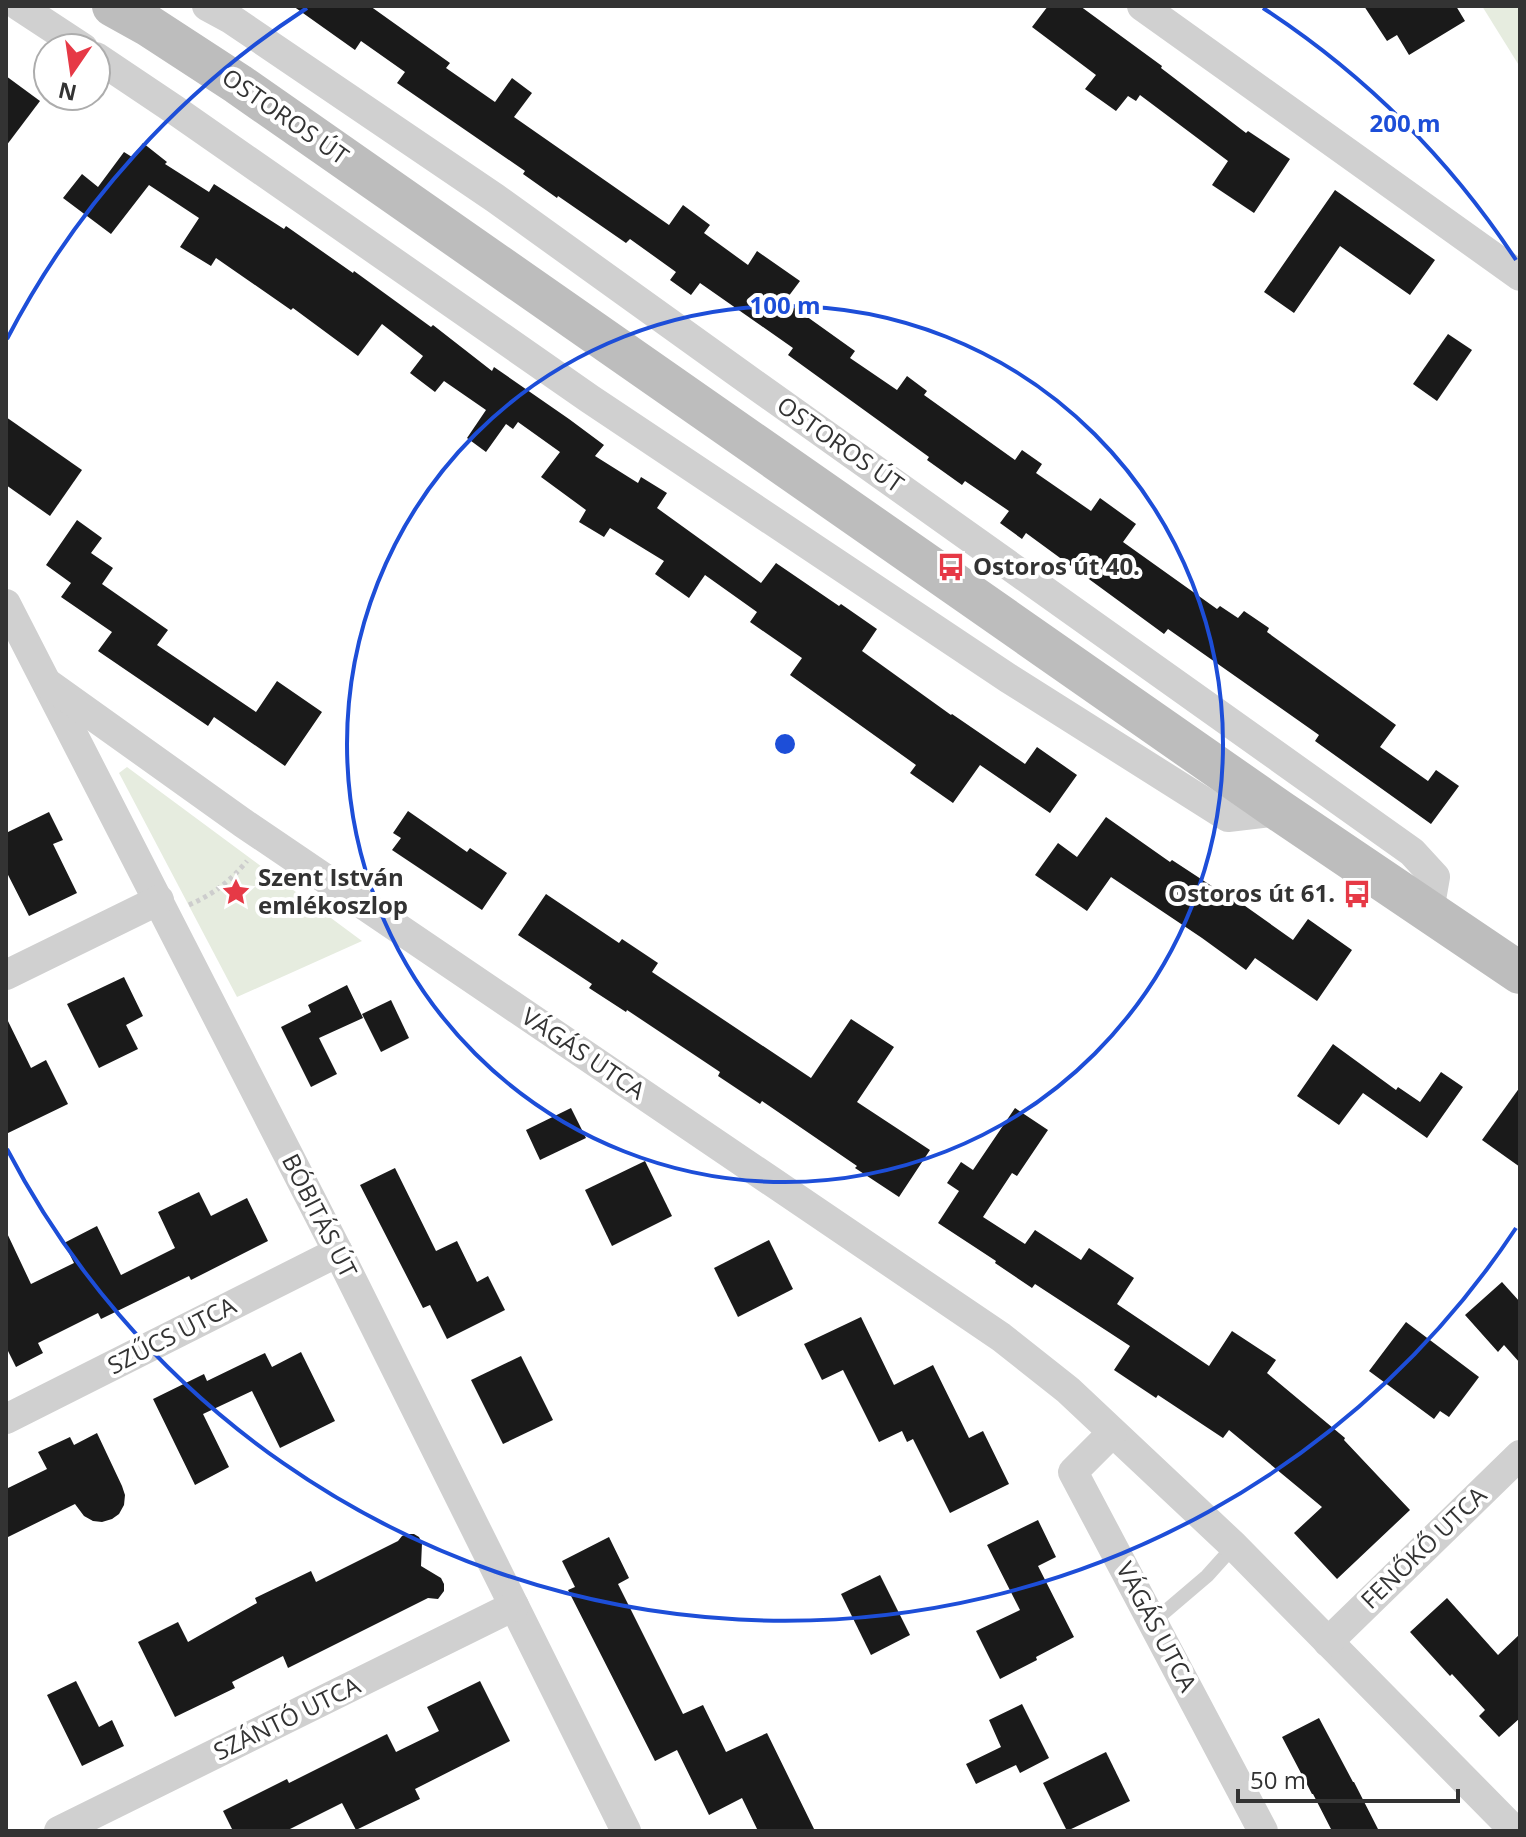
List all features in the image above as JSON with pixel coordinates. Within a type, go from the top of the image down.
[{"type":"main road","name":"OSTOROS ÚT","points":[[113,6],[238,84],[1280,811],[1520,973]]},
{"type":"street","points":[[19,6],[59,32]]},
{"type":"street","name":"OSTOROS ÚT","points":[[207,6],[231,19],[495,198],[1412,852],[1435,877],[1429,911]]},
{"type":"street","points":[[1142,6],[1520,276]]},
{"type":"street","points":[[112,68],[590,399],[1008,678],[1228,817],[1280,811]]},
{"type":"street","points":[[711,413],[740,374]]},
{"type":"street","points":[[867,523],[895,485]]},
{"type":"street","name":"BÓBITÁS ÚT","points":[[6,604],[338,1252],[626,1831]]},
{"type":"street","name":"VÁGÁS UTCA","points":[[47,683],[263,837],[1001,1337],[1068,1390],[1234,1546],[1515,1831]]},
{"type":"street","points":[[6,975],[159,900]]},
{"type":"street","name":"SZŰCS UTCA","points":[[6,1419],[338,1252]]},
{"type":"street","name":"VÁGÁS UTCA","points":[[1112,1433],[1073,1472],[1263,1831]]},
{"type":"street","name":"FENŐKŐ UTCA","points":[[1328,1642],[1520,1455]]},
{"type":"street","name":"SZÁNTÓ UTCA","points":[[59,1831],[514,1606]]},
{"type":"lane","points":[[1153,1622],[1207,1576],[1234,1546]]},
{"type":"path","points":[[189,905],[210,896],[229,882],[250,858]]},
{"type":"shaded area","points":[[1482,6],[1520,6],[1520,67]]},
{"type":"shaded area","points":[[127,767],[362,941],[237,997],[119,773]]},
{"type":"building","points":[[293,6],[370,6],[450,63],[446,68],[495,102],[512,78],[532,93],[514,117],[669,225],[683,205],[710,225],[704,233],[748,265],[757,251],[800,281],[785,301],[855,351],[850,358],[897,390],[907,376],[927,391],[924,395],[1015,460],[1022,450],[1042,464],[1036,473],[1091,511],[1100,498],[1136,524],[1123,542],[1217,609],[1220,606],[1238,618],[1244,611],[1269,628],[1267,632],[1396,725],[1380,747],[1428,781],[1436,770],[1459,786],[1431,824],[1315,741],[1319,735],[1168,629],[1164,634],[1026,533],[1022,539],[1000,523],[1009,511],[965,481],[962,485],[927,460],[929,457],[788,355],[793,348],[700,283],[691,295],[670,280],[676,272],[630,239],[626,243],[557,198],[523,174],[525,171],[397,83],[405,72],[361,41],[355,50]]},
{"type":"building","points":[[1048,6],[1080,6],[1246,133],[1248,131],[1290,159],[1254,213],[1212,185],[1228,161],[1140,95],[1136,101],[1128,96],[1116,111],[1085,89],[1096,75],[1032,27]]},
{"type":"building","points":[[1364,6],[1456,6],[1465,21],[1409,55],[1397,35],[1387,41]]},
{"type":"building","points":[[6,76],[32,95],[32,112],[6,146]]},
{"type":"building","points":[[143,143],[167,162],[165,164],[209,192],[214,184],[284,229],[286,226],[431,327],[433,325],[492,371],[494,367],[569,419],[604,445],[595,456],[638,483],[641,477],[667,493],[657,508],[761,583],[776,563],[877,629],[862,651],[951,715],[1025,764],[1037,747],[1077,775],[1050,813],[980,765],[953,803],[910,773],[916,765],[790,675],[802,658],[750,622],[757,612],[705,575],[689,598],[655,574],[664,561],[610,528],[604,537],[579,522],[586,510],[541,477],[560,452],[518,422],[513,429],[506,424],[486,452],[467,438],[486,410],[444,381],[435,392],[410,373],[423,356],[382,324],[358,356],[293,308],[291,310],[216,258],[211,266],[180,247],[199,218],[149,185],[111,234],[63,198],[82,174],[98,187],[124,152],[132,157]]},
{"type":"building","points":[[1335,190],[1435,260],[1410,295],[1340,246],[1294,313],[1264,292]]},
{"type":"building","points":[[1448,334],[1472,350],[1437,401],[1413,384]]},
{"type":"building","points":[[6,417],[82,470],[50,516],[6,485]]},
{"type":"building","points":[[77,520],[102,538],[91,553],[113,568],[102,584],[168,630],[157,645],[256,712],[277,681],[322,712],[285,766],[214,717],[208,726],[98,651],[112,632],[61,597],[71,583],[46,565]]},
{"type":"building","points":[[408,811],[467,852],[470,848],[507,873],[482,910],[392,850],[401,838],[393,833]]},
{"type":"building","points":[[49,812],[63,840],[53,844],[77,893],[29,916],[6,871],[6,833]]},
{"type":"building","points":[[1106,817],[1170,862],[1172,860],[1231,896],[1293,940],[1308,919],[1352,950],[1317,1001],[1255,958],[1246,970],[1111,877],[1087,911],[1035,875],[1058,843],[1077,857]]},
{"type":"building","points":[[546,894],[619,943],[622,939],[658,963],[652,972],[811,1078],[851,1019],[894,1047],[857,1102],[930,1150],[899,1197],[762,1101],[760,1104],[718,1076],[720,1072],[589,988],[592,984],[518,935]]},
{"type":"building","points":[[124,977],[143,1016],[126,1025],[138,1049],[99,1068],[67,1004]]},
{"type":"building","points":[[347,985],[363,1018],[319,1038],[337,1074],[311,1087],[281,1027],[311,1012],[308,1005]]},
{"type":"building","points":[[391,1000],[409,1038],[381,1052],[362,1014]]},
{"type":"building","points":[[6,1017],[31,1068],[46,1060],[68,1104],[6,1134]]},
{"type":"building","points":[[1333,1044],[1396,1090],[1398,1087],[1420,1102],[1441,1072],[1463,1087],[1427,1138],[1363,1093],[1339,1125],[1297,1096]]},
{"type":"building","points":[[1520,1087],[1520,1167],[1482,1140]]},
{"type":"building","points":[[571,1108],[586,1138],[540,1160],[526,1130]]},
{"type":"building","points":[[1015,1108],[1048,1130],[1017,1176],[1012,1173],[983,1217],[1025,1244],[1035,1230],[1081,1260],[1089,1248],[1134,1278],[1117,1304],[1209,1366],[1232,1331],[1276,1360],[1267,1373],[1345,1438],[1410,1510],[1337,1579],[1294,1533],[1322,1507],[1229,1430],[1223,1438],[1114,1370],[1130,1346],[1035,1284],[1032,1288],[938,1223],[959,1191],[947,1183],[961,1162],[973,1170]]},
{"type":"building","points":[[645,1161],[672,1216],[612,1246],[585,1190]]},
{"type":"building","points":[[395,1168],[436,1251],[457,1241],[477,1282],[488,1276],[505,1310],[447,1339],[430,1305],[423,1308],[360,1185]]},
{"type":"building","points":[[199,1192],[211,1216],[247,1198],[268,1241],[191,1280],[189,1276],[101,1319],[98,1313],[38,1343],[43,1353],[16,1367],[6,1347],[6,1231],[31,1284],[74,1263],[64,1243],[97,1226],[121,1275],[175,1248],[158,1212]]},
{"type":"building","points":[[769,1240],[793,1289],[738,1317],[714,1268]]},
{"type":"building","points":[[1502,1282],[1520,1302],[1520,1363],[1504,1345],[1498,1352],[1465,1315]]},
{"type":"building","points":[[861,1317],[894,1385],[933,1365],[969,1438],[983,1431],[1009,1484],[950,1513],[913,1439],[907,1442],[902,1431],[879,1442],[843,1370],[822,1380],[804,1344]]},
{"type":"building","points":[[1406,1322],[1479,1377],[1449,1417],[1440,1411],[1434,1419],[1369,1371]]},
{"type":"building","points":[[301,1352],[335,1421],[280,1448],[252,1391],[203,1414],[229,1467],[195,1485],[153,1399],[204,1374],[207,1381],[265,1353],[272,1367]]},
{"type":"building","points":[[521,1356],[553,1420],[503,1444],[471,1380]]},
{"type":"building","points":[[97,1433],[125,1495],[119,1514],[102,1522],[93,1521],[84,1516],[75,1504],[6,1538],[6,1489],[47,1469],[38,1452],[70,1437],[74,1445]]},
{"type":"building","points":[[1038,1520],[1056,1557],[1038,1566],[1074,1637],[1000,1679],[976,1631],[1020,1610],[987,1545]]},
{"type":"building","points":[[407,1534],[419,1537],[422,1543],[421,1566],[441,1578],[444,1584],[444,1591],[438,1599],[428,1598],[288,1668],[283,1656],[232,1682],[235,1688],[175,1717],[138,1642],[178,1622],[188,1642],[257,1603],[255,1598],[311,1571],[316,1582]]},
{"type":"building","points":[[609,1537],[629,1578],[618,1584],[683,1714],[703,1705],[726,1752],[767,1733],[815,1831],[758,1831],[742,1798],[709,1815],[677,1750],[655,1761],[568,1590],[575,1587],[562,1561]]},
{"type":"building","points":[[880,1575],[910,1635],[871,1655],[841,1594]]},
{"type":"building","points":[[1447,1598],[1498,1655],[1520,1634],[1520,1718],[1499,1737],[1479,1716],[1485,1710],[1410,1632]]},
{"type":"building","points":[[76,1681],[99,1727],[112,1720],[124,1746],[82,1766],[47,1695]]},
{"type":"building","points":[[480,1681],[510,1741],[415,1789],[420,1799],[356,1830],[342,1803],[286,1831],[233,1831],[223,1811],[287,1779],[289,1783],[387,1734],[396,1752],[439,1731],[427,1707]]},
{"type":"building","points":[[1022,1704],[1049,1758],[1020,1773],[1016,1765],[976,1784],[966,1764],[1001,1747],[989,1720]]},
{"type":"building","points":[[1319,1718],[1379,1831],[1332,1831],[1312,1794],[1282,1737]]},
{"type":"building","points":[[1106,1752],[1130,1801],[1067,1831],[1043,1783]]},
{"type":"place","name":"Ostoros út 40.","points":[[951,567]]},
{"type":"place","name":"Szent István emlékoszlop","points":[[236,892]]},
{"type":"place","name":"Ostoros út 61.","points":[[1357,894]]}]
